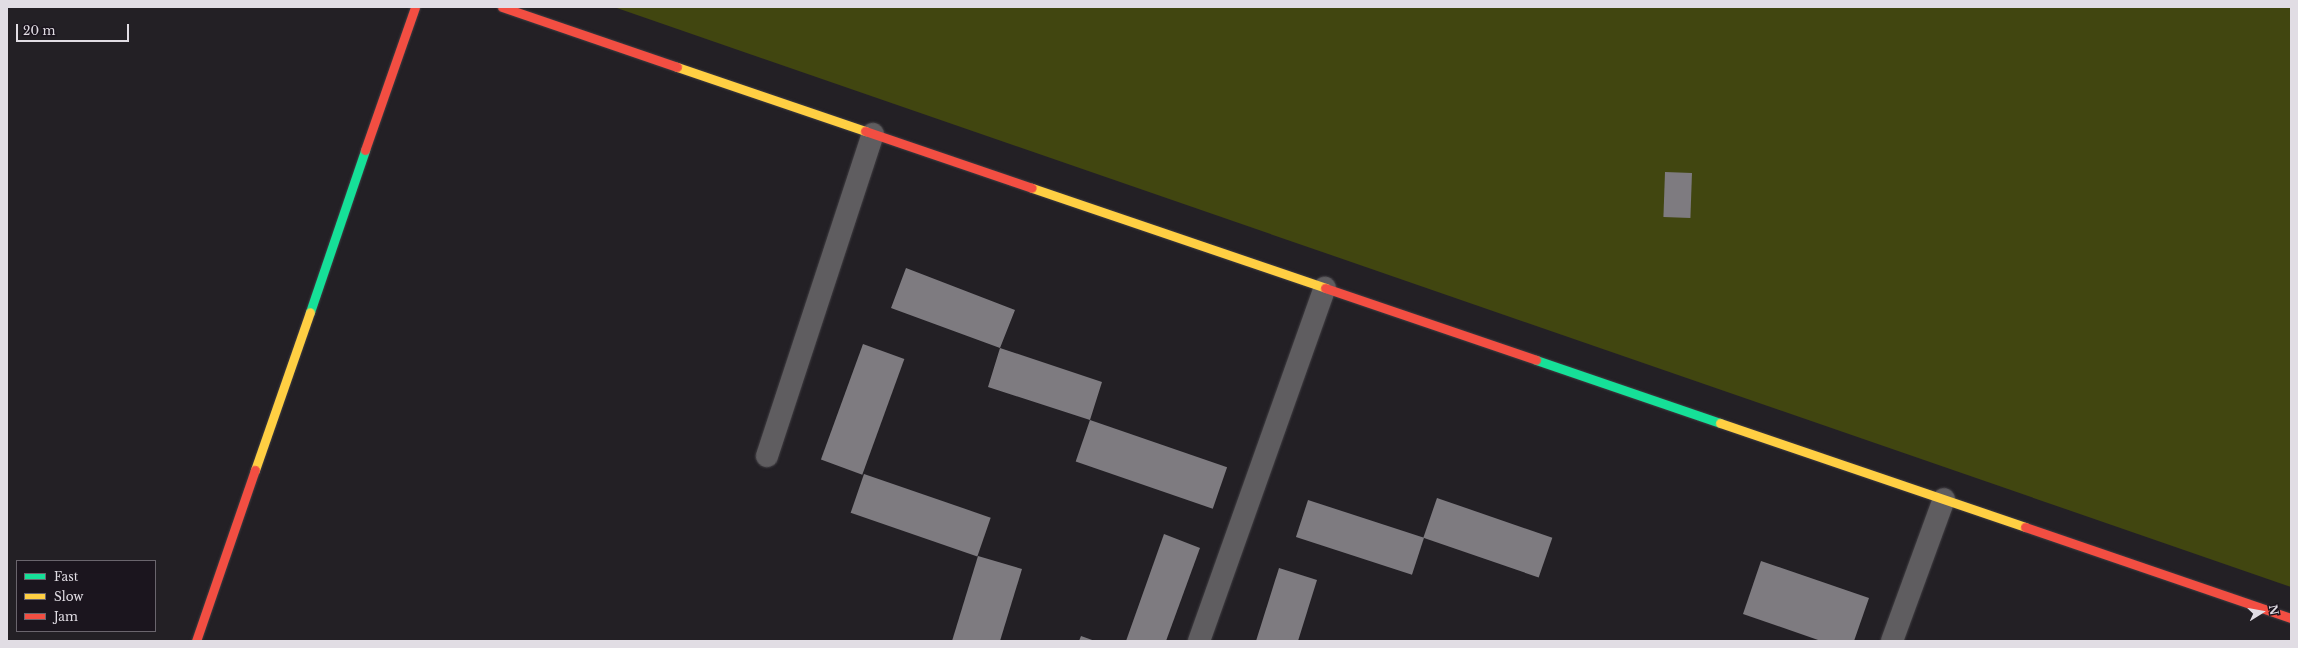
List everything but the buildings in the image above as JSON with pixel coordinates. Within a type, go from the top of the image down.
[{"type":"street","points":[[196,641],[415,7]]},
{"type":"street","points":[[502,7],[2291,618]]},
{"type":"street","points":[[767,456],[873,134]]},
{"type":"street","points":[[1199,641],[1325,288]]},
{"type":"street","points":[[1892,641],[1944,499]]},
{"type":"green space","points":[[614,7],[2291,7],[2291,587]]},
{"type":"traffic: fast","points":[[310,312],[365,150]]},
{"type":"traffic: fast","points":[[1536,360],[1720,423]]},
{"type":"traffic: slow","points":[[677,67],[865,131]]},
{"type":"traffic: slow","points":[[1032,188],[1325,288]]},
{"type":"traffic: slow","points":[[255,470],[310,312]]},
{"type":"traffic: slow","points":[[1720,423],[2025,527]]},
{"type":"traffic: jam","points":[[365,150],[415,7]]},
{"type":"traffic: jam","points":[[502,7],[677,67]]},
{"type":"traffic: jam","points":[[865,131],[1032,188]]},
{"type":"traffic: jam","points":[[1325,288],[1536,360]]},
{"type":"traffic: jam","points":[[196,641],[255,470]]},
{"type":"traffic: jam","points":[[2025,527],[2291,618]]}]
